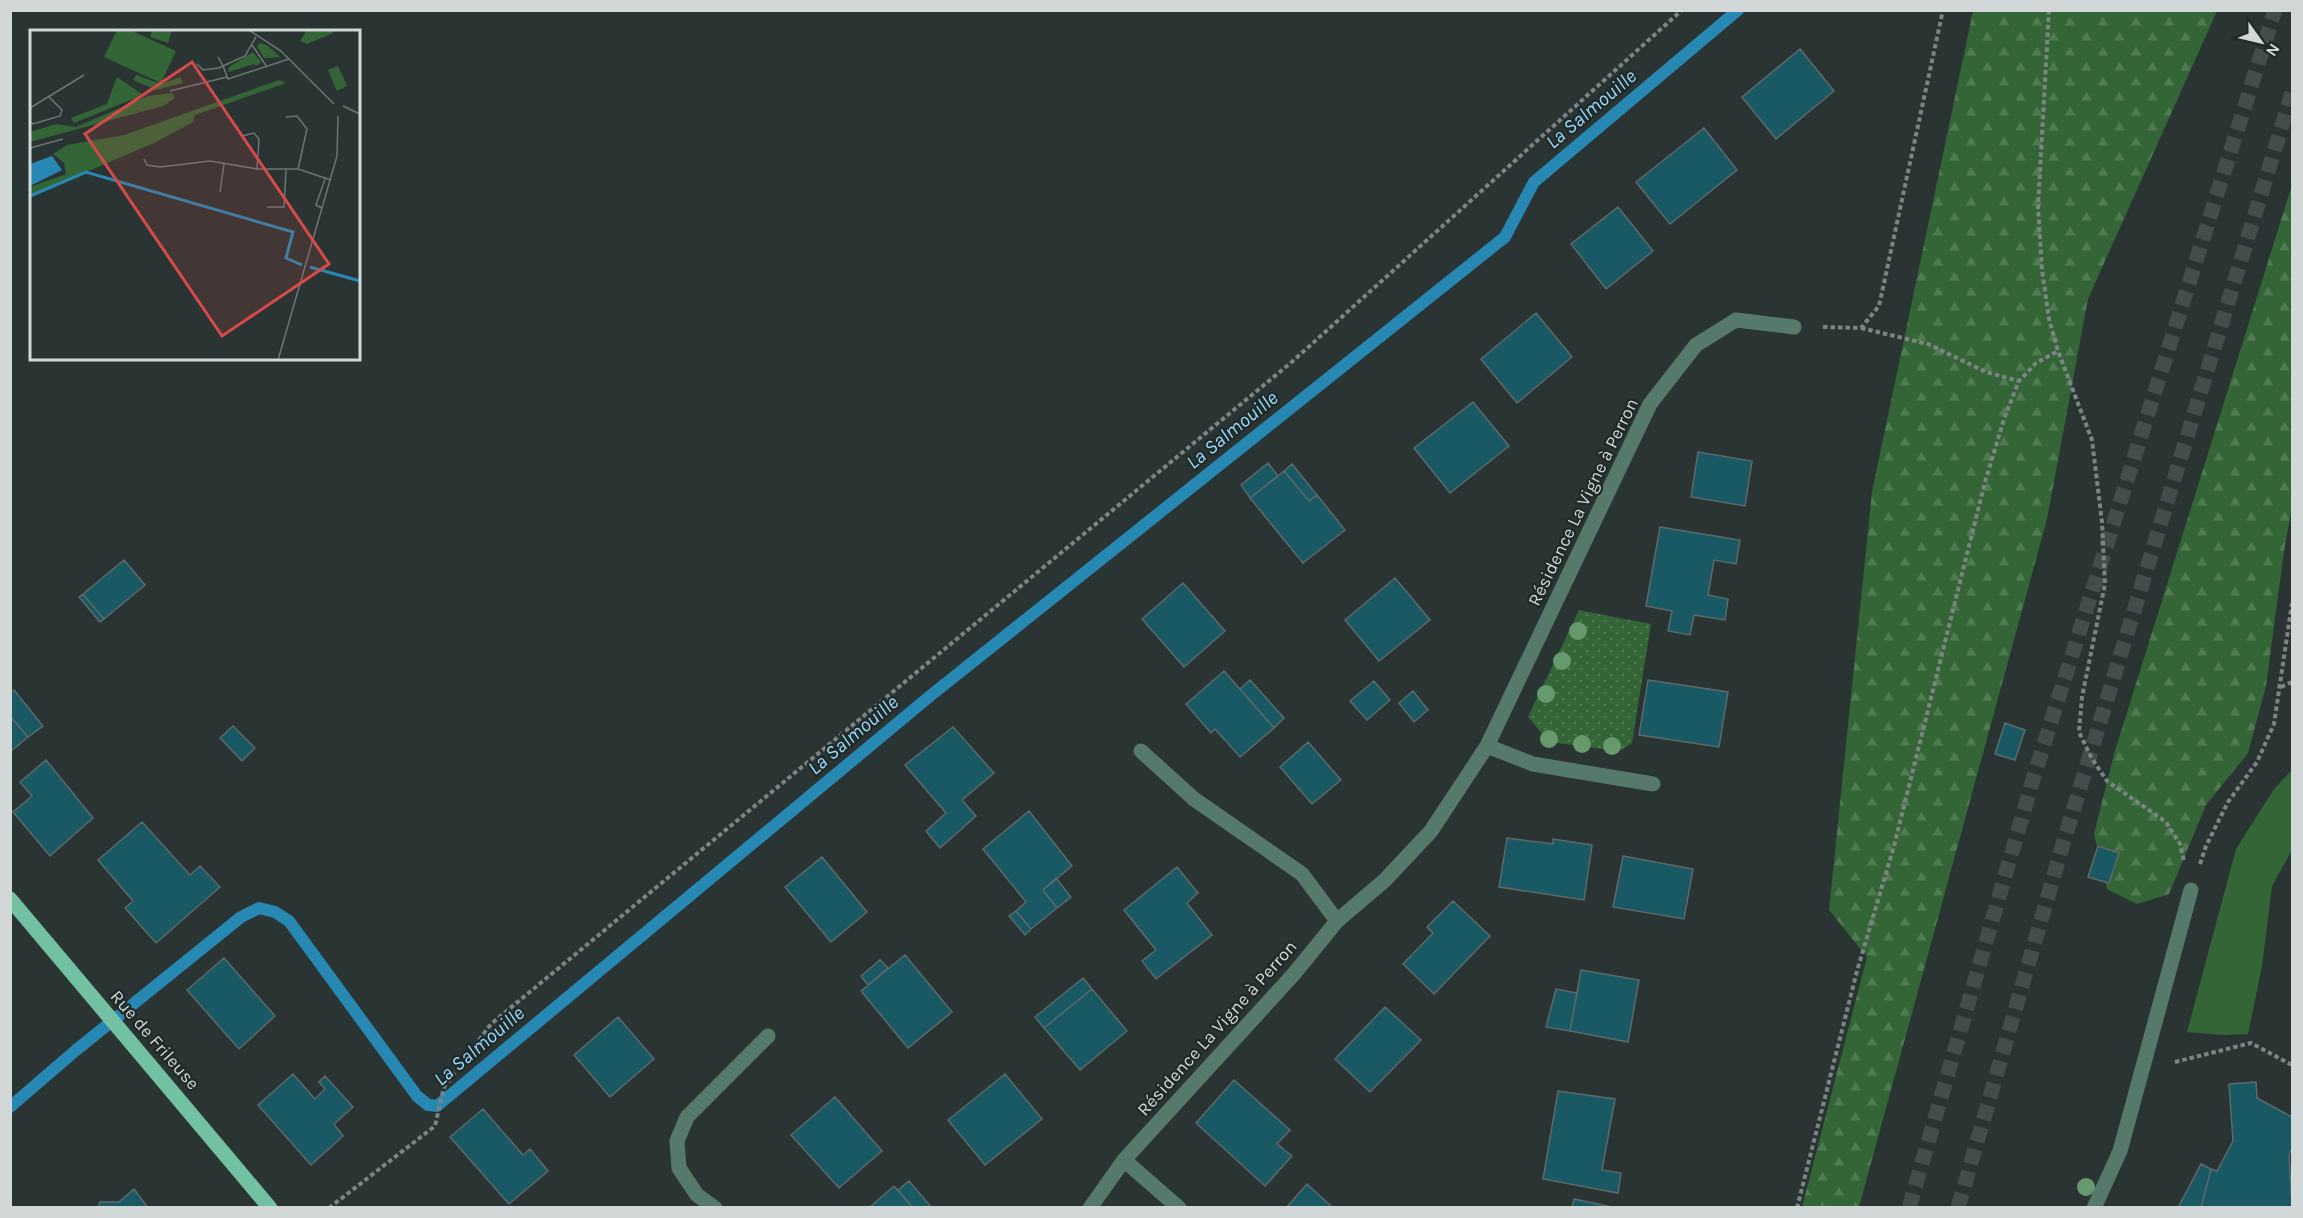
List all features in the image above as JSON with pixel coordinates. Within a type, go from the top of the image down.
[{"type":"main road","name":"Rue de Frileuse","points":[[10,899],[270,1208]]},
{"type":"street","name":"Résidence La Vigne à Perron","points":[[1090,1208],[1124,1160],[1293,975],[1337,921],[1385,880],[1431,831],[1487,746],[1650,404],[1696,345],[1736,320],[1794,327]]},
{"type":"street","points":[[1487,746],[1533,764],[1653,784]]},
{"type":"street","points":[[1141,751],[1194,799],[1302,874],[1337,921]]},
{"type":"street","points":[[2094,1208],[2120,1151],[2191,890]]},
{"type":"street","points":[[715,1208],[698,1195],[680,1168],[677,1141],[687,1117],[768,1036]]},
{"type":"street","points":[[1124,1160],[1179,1208]]},
{"type":"path","points":[[329,1208],[435,1126],[444,1087],[491,1024],[1293,361],[1682,10]]},
{"type":"path","points":[[1861,328],[1879,306],[1943,10]]},
{"type":"path","points":[[2049,10],[2038,207],[2045,289],[2049,319],[2058,351],[2092,441],[2102,522],[2104,584],[2082,697],[2079,732],[2091,757],[2107,781],[2166,822],[2180,844],[2191,890]]},
{"type":"path","points":[[1794,327],[1861,328],[1928,344],[1986,372],[2019,381]]},
{"type":"path","points":[[1797,1208],[1857,971],[1894,846],[1985,482],[2005,416],[2019,381],[2036,363],[2058,351]]},
{"type":"path","points":[[2191,890],[2206,846],[2228,802],[2257,762],[2274,724],[2292,603]]},
{"type":"path","points":[[2280,687],[2292,682]]},
{"type":"path","points":[[2169,1064],[2251,1043],[2292,1065]]},
{"type":"green space","points":[[1973,11],[2217,11],[2088,299],[2047,519],[1859,1207],[1802,1207],[1867,957],[1829,910],[1872,492]]},
{"type":"green space","points":[[2292,185],[2292,507],[2266,686],[2248,753],[2206,805],[2169,894],[2137,904],[2107,889],[2094,834],[2114,754]]},
{"type":"green space","points":[[1579,610],[1651,624],[1632,743],[1620,751],[1549,742],[1528,717]]},
{"type":"green space","points":[[2292,770],[2292,850],[2272,886],[2262,966],[2248,1034],[2222,1035],[2187,1032],[2236,849],[2274,789]]},
{"type":"building","points":[[1800,49],[1834,91],[1776,139],[1742,97]]},
{"type":"building","points":[[1704,128],[1737,170],[1670,224],[1636,182]]},
{"type":"building","points":[[1618,207],[1653,251],[1606,289],[1571,244]]},
{"type":"building","points":[[1536,313],[1572,357],[1517,403],[1481,359]]},
{"type":"building","points":[[1473,402],[1509,446],[1450,493],[1414,448]]},
{"type":"building","points":[[1698,452],[1752,461],[1745,506],[1691,497]]},
{"type":"building","points":[[1268,463],[1278,476],[1250,498],[1241,485]]},
{"type":"building","points":[[1292,464],[1317,495],[1309,501],[1284,471]]},
{"type":"building","points":[[1284,471],[1309,501],[1317,495],[1345,530],[1303,563],[1250,498]]},
{"type":"building","points":[[1660,527],[1740,540],[1736,564],[1714,560],[1708,595],[1728,599],[1725,620],[1694,615],[1690,635],[1668,631],[1672,611],[1646,606]]},
{"type":"building","points":[[124,560],[145,585],[104,619],[83,594]]},
{"type":"building","points":[[1395,578],[1430,620],[1379,661],[1345,620]]},
{"type":"building","points":[[1183,583],[1225,631],[1184,667],[1142,619]]},
{"type":"building","points":[[83,594],[104,619],[100,622],[79,597]]},
{"type":"building","points":[[1224,671],[1274,728],[1240,757],[1215,729],[1211,733],[1186,704]]},
{"type":"building","points":[[1250,680],[1284,718],[1274,728],[1240,689]]},
{"type":"building","points":[[1648,680],[1728,692],[1719,747],[1639,735]]},
{"type":"building","points":[[1374,681],[1390,700],[1367,720],[1350,701]]},
{"type":"building","points":[[14,690],[43,726],[28,737],[10,716],[10,693]]},
{"type":"building","points":[[1413,691],[1428,710],[1414,722],[1399,703]]},
{"type":"building","points":[[10,716],[28,737],[10,752]]},
{"type":"building","points":[[2005,723],[2025,730],[2015,760],[1995,754]]},
{"type":"building","points":[[233,726],[255,748],[242,761],[220,738]]},
{"type":"building","points":[[953,727],[994,773],[962,800],[976,816],[940,848],[926,831],[946,813],[905,765]]},
{"type":"building","points":[[1308,742],[1341,780],[1312,804],[1280,767]]},
{"type":"building","points":[[46,760],[93,818],[50,856],[13,812],[32,796],[20,782]]},
{"type":"building","points":[[1029,811],[1072,866],[1043,890],[1057,908],[1031,929],[1016,911],[1026,902],[983,849]]},
{"type":"building","points":[[142,822],[190,875],[200,866],[220,887],[156,943],[125,908],[133,901],[98,860]]},
{"type":"building","points":[[1507,838],[1553,844],[1553,839],[1592,845],[1584,900],[1499,887]]},
{"type":"building","points":[[2098,846],[2119,853],[2109,883],[2088,877]]},
{"type":"building","points":[[1623,856],[1693,869],[1684,919],[1613,907]]},
{"type":"building","points":[[822,857],[867,912],[831,942],[785,887]]},
{"type":"building","points":[[1177,867],[1198,893],[1187,903],[1212,935],[1156,979],[1142,961],[1156,950],[1124,910]]},
{"type":"building","points":[[1056,878],[1071,897],[1057,908],[1043,890]]},
{"type":"building","points":[[1453,901],[1490,936],[1434,994],[1403,964],[1433,933],[1427,927]]},
{"type":"building","points":[[1016,911],[1031,929],[1025,935],[1009,916]]},
{"type":"building","points":[[905,955],[952,1012],[908,1048],[861,991]]},
{"type":"building","points":[[224,958],[275,1016],[239,1049],[187,990]]},
{"type":"building","points":[[880,960],[888,968],[868,985],[861,976]]},
{"type":"building","points":[[1581,970],[1639,980],[1628,1042],[1570,1031]]},
{"type":"building","points":[[1083,978],[1092,989],[1044,1028],[1035,1017]]},
{"type":"building","points":[[1092,989],[1127,1031],[1080,1070],[1044,1028]]},
{"type":"building","points":[[1556,989],[1577,993],[1570,1031],[1546,1027]]},
{"type":"building","points":[[1385,1007],[1421,1040],[1370,1092],[1335,1059]]},
{"type":"building","points":[[618,1017],[654,1059],[610,1097],[574,1055]]},
{"type":"building","points":[[293,1074],[315,1099],[325,1089],[319,1082],[325,1076],[353,1107],[334,1124],[343,1136],[311,1165],[258,1105]]},
{"type":"building","points":[[1005,1074],[1042,1119],[985,1165],[948,1120]]},
{"type":"building","points":[[1234,1080],[1290,1130],[1277,1144],[1292,1156],[1265,1186],[1196,1123]]},
{"type":"building","points":[[2256,1082],[2257,1098],[2292,1117],[2292,1148],[2289,1154],[2292,1208],[2201,1208],[2211,1169],[2217,1171],[2233,1141],[2229,1084]]},
{"type":"building","points":[[1558,1091],[1615,1099],[1602,1170],[1621,1173],[1618,1193],[1543,1179]]},
{"type":"building","points":[[835,1097],[882,1151],[839,1188],[791,1135]]},
{"type":"building","points":[[483,1109],[523,1155],[530,1149],[548,1171],[509,1204],[450,1137]]},
{"type":"building","points":[[2201,1164],[2211,1169],[2201,1208],[2178,1208]]},
{"type":"building","points":[[909,1181],[932,1208],[913,1208],[898,1190]]},
{"type":"building","points":[[1307,1184],[1333,1208],[1286,1208]]},
{"type":"building","points":[[894,1186],[913,1208],[869,1208]]},
{"type":"building","points":[[134,1189],[148,1208],[98,1208],[100,1202],[119,1202]]},
{"type":"building","points":[[1574,1199],[1617,1208],[1572,1208]]},
{"type":"waterway","name":"La Salmouille","points":[[10,1107],[75,1051],[241,917],[259,908],[275,912],[289,921],[417,1096],[428,1105],[437,1106],[930,696],[1505,237],[1534,182],[1738,10]]},
{"type":"tunnel","points":[[1909,1208],[2034,776],[2275,10]]},
{"type":"tunnel","points":[[1958,1208],[2065,837],[2292,93]]}]
